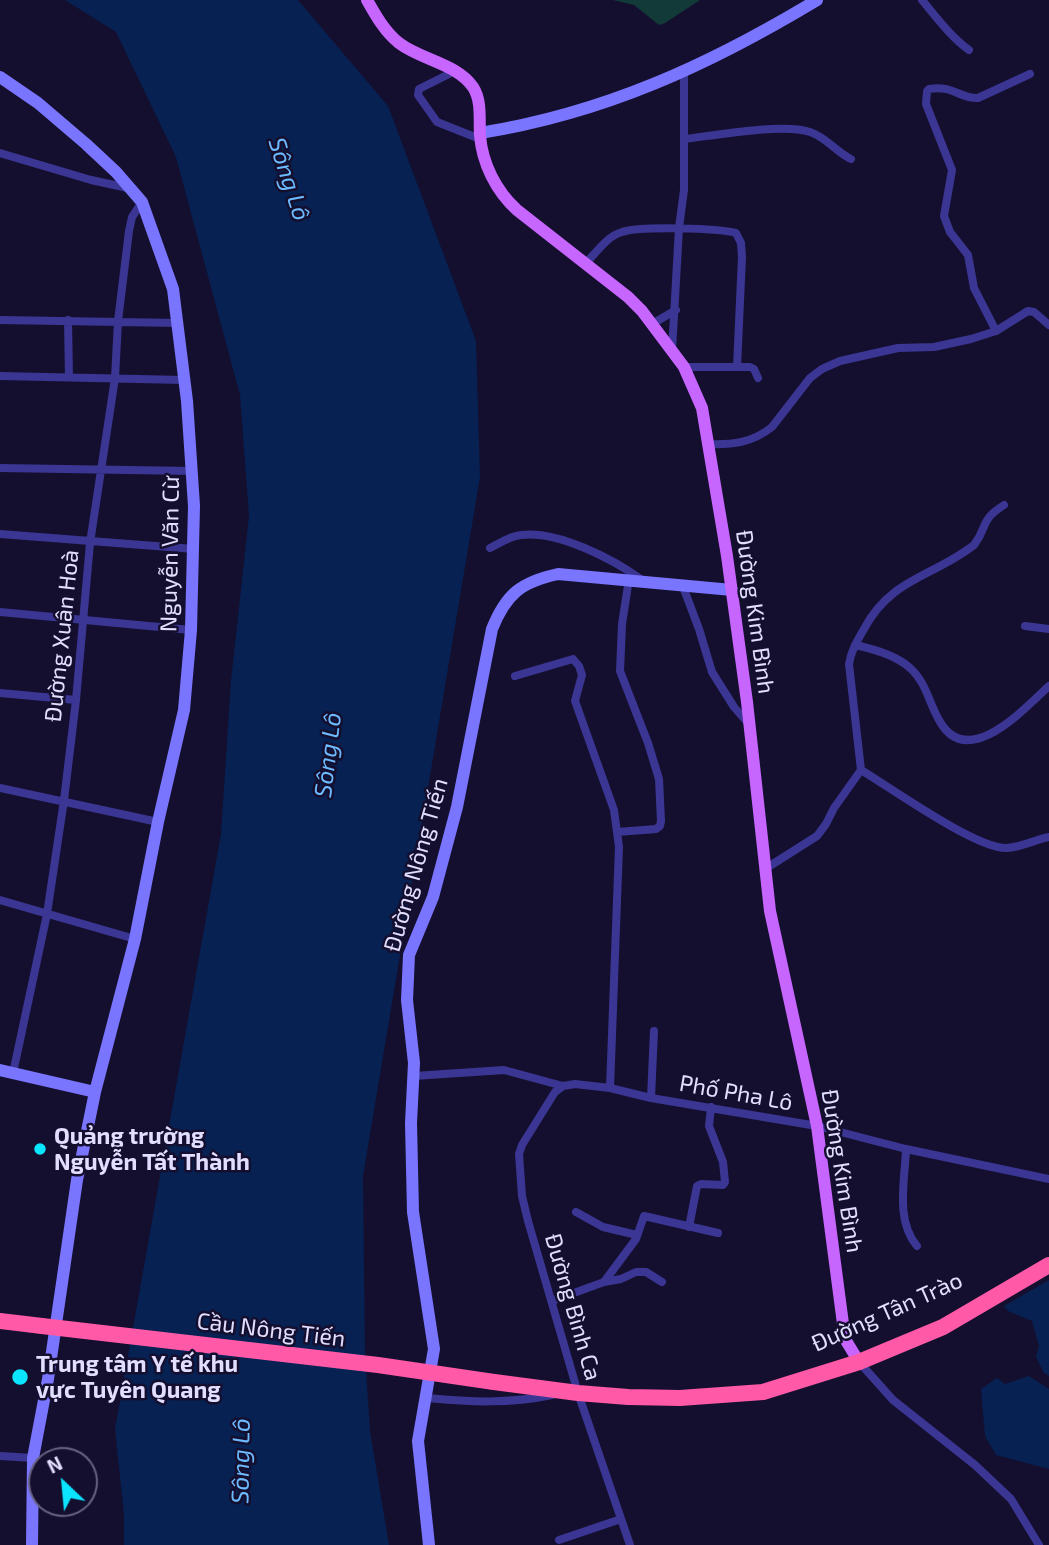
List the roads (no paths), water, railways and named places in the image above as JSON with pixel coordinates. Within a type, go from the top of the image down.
[{"type":"highway","name":"Đường Tân Trào","points":[[856,1358],[939,1320],[1049,1256]]},
{"type":"highway","name":"Đường Tân Trào","points":[[494,1382],[570,1392],[680,1398],[764,1392],[943,1327],[1049,1265]]},
{"type":"highway","name":"Cầu Nông Tiến","points":[[0,1321],[378,1365],[494,1382]]},
{"type":"main road","name":"Đường Kim Bình","points":[[367,0],[383,27],[401,45],[456,71],[470,84],[479,100],[484,159],[509,203],[628,297],[652,324],[684,368],[702,408],[732,590],[742,705],[749,724],[772,920],[817,1126],[845,1339],[856,1358]]},
{"type":"street","points":[[456,71],[419,89],[418,95],[437,122],[480,136],[589,107],[684,73],[749,40],[817,0]]},
{"type":"street","points":[[922,0],[941,20],[952,37],[970,50]]},
{"type":"street","points":[[672,351],[679,228],[684,190],[684,73]]},
{"type":"street","points":[[996,331],[974,288],[968,255],[950,232],[944,216],[952,170],[928,110],[926,95],[929,89],[948,88],[970,99],[978,98],[1030,74]]},
{"type":"street","name":"Nguyễn Văn Cừ","points":[[0,77],[38,103],[96,153],[142,202],[173,289],[179,323],[193,471],[191,630],[184,710],[135,939],[95,1092],[77,1180],[48,1379],[35,1447]]},
{"type":"street","points":[[685,138],[778,130],[805,131],[819,136],[850,159]]},
{"type":"street","points":[[0,153],[91,180],[131,188]]},
{"type":"street","name":"Đường Xuân Hoà","points":[[6,1072],[47,914],[76,699],[90,543],[115,378],[118,321],[129,231],[132,218],[142,202]]},
{"type":"street","points":[[585,264],[622,231],[679,228],[733,232],[739,238],[741,257],[737,367]]},
{"type":"street","points":[[652,324],[676,310]]},
{"type":"street","points":[[707,444],[733,445],[764,433],[772,427],[815,373],[840,361],[907,346],[934,347],[971,339],[996,331],[1028,312],[1034,312],[1049,325]]},
{"type":"street","points":[[0,320],[179,323]]},
{"type":"street","points":[[68,320],[69,377]]},
{"type":"street","points":[[684,368],[754,369],[758,378]]},
{"type":"street","points":[[0,376],[184,380]]},
{"type":"street","points":[[0,468],[193,471]]},
{"type":"street","points":[[765,869],[817,836],[861,770],[850,653],[876,609],[891,594],[970,549],[980,537],[985,520],[1004,505]]},
{"type":"street","points":[[0,534],[194,550]]},
{"type":"street","points":[[490,548],[520,535],[540,535],[558,539],[610,560],[642,580]]},
{"type":"street","name":"Đường Nông Tiến","points":[[429,1545],[418,1441],[434,1349],[413,1212],[411,1124],[414,1063],[407,1000],[409,955],[433,897],[457,807],[492,629],[510,596],[523,585],[558,573],[732,590]]},
{"type":"street","points":[[617,832],[656,829],[660,827],[661,821],[659,779],[620,671],[622,624],[629,579]]},
{"type":"street","points":[[682,584],[712,672],[742,705]]},
{"type":"street","points":[[0,612],[191,630]]},
{"type":"street","points":[[1024,626],[1049,629]]},
{"type":"street","points":[[855,645],[896,659],[909,667],[924,687],[944,729],[951,735],[967,740],[979,738],[1003,727],[1049,687]]},
{"type":"street","points":[[515,676],[564,660],[576,661],[582,675],[575,701],[614,810],[619,847],[616,890],[617,964],[610,1088]]},
{"type":"street","points":[[0,693],[76,699]]},
{"type":"street","points":[[861,770],[939,820],[996,847],[1015,847],[1049,837]]},
{"type":"street","points":[[0,788],[158,822]]},
{"type":"street","points":[[0,900],[135,939]]},
{"type":"street","points":[[651,1098],[654,1031]]},
{"type":"street","name":"Phố Pha Lô","points":[[414,1076],[504,1070],[563,1086],[575,1084],[610,1088],[651,1098],[817,1126],[906,1149],[1049,1179]]},
{"type":"street","points":[[6,1072],[95,1092]]},
{"type":"street","name":"Đường Bình Ca","points":[[563,1086],[555,1091],[524,1138],[519,1154],[525,1209],[552,1301],[570,1392],[621,1518],[629,1545]]},
{"type":"street","points":[[689,1227],[698,1186],[723,1185],[725,1182],[723,1162],[709,1126],[711,1107]]},
{"type":"street","points":[[906,1149],[904,1221],[908,1234],[917,1246]]},
{"type":"street","points":[[576,1212],[603,1227],[637,1235]]},
{"type":"street","points":[[604,1282],[637,1235],[644,1216],[718,1233]]},
{"type":"street","points":[[552,1301],[641,1271],[662,1282]]},
{"type":"street","points":[[856,1358],[892,1400],[975,1465],[1011,1499],[1039,1545]]},
{"type":"street","points":[[426,1398],[481,1403],[508,1402],[570,1392]]},
{"type":"street","points":[[0,1456],[28,1458]]},
{"type":"street","name":"Nguyễn Văn Cừ","points":[[32,1517],[32,1545]]},
{"type":"street","points":[[559,1539],[621,1518]]},
{"type":"water","name":"Sông Lô","points":[[65,0],[298,0],[388,106],[476,341],[480,477],[363,1176],[365,1355],[370,1431],[389,1545],[124,1545],[124,1515],[115,1429],[221,834],[231,681],[249,516],[240,395],[176,157],[116,32]]},
{"type":"water","points":[[1049,1280],[1049,1376],[1044,1373],[1036,1357],[1039,1346],[1032,1321],[1008,1311],[1004,1306]]},
{"type":"water","points":[[1029,1376],[1049,1389],[1049,1469],[996,1455],[985,1436],[981,1389],[997,1378],[1005,1384]]},
{"type":"place","name":"Quảng trường Nguyễn Tất Thành","points":[[40,1149]]},
{"type":"place","name":"Trung tâm Y tế khu vực Tuyên Quang","points":[[20,1377]]}]
